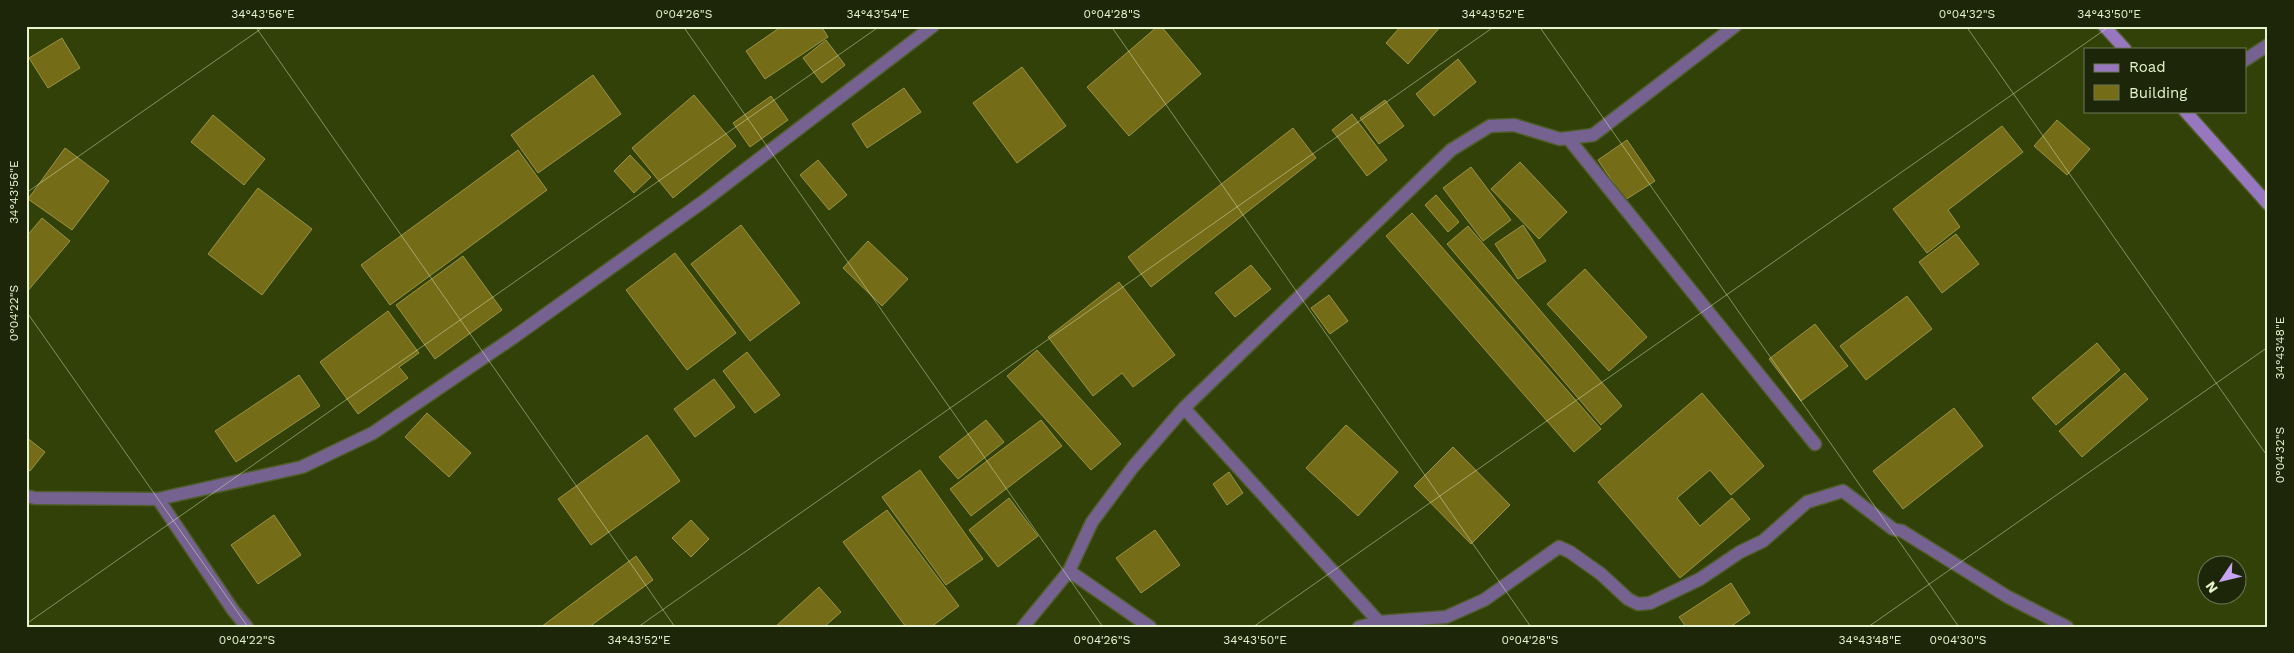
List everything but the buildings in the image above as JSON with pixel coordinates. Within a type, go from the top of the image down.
[{"type":"main road","points":[[2104,26],[2124,48]]},
{"type":"main road","points":[[2186,112],[2268,204]]},
{"type":"street","points":[[26,496],[35,498],[158,499],[302,467],[373,433],[514,337],[704,201],[933,26]]},
{"type":"street","points":[[1023,627],[1069,571],[1092,522],[1132,467],[1184,408],[1451,150],[1490,126],[1514,125],[1560,139],[1593,135],[1734,26]]},
{"type":"street","points":[[2246,59],[2268,45]]},
{"type":"street","points":[[1568,138],[1815,444]]},
{"type":"street","points":[[1184,408],[1379,622]]},
{"type":"street","points":[[1359,627],[1379,622],[1446,617],[1484,600],[1559,547],[1570,552],[1601,574],[1628,599],[1638,604],[1650,603],[1700,579],[1740,552],[1763,541],[1807,502],[1843,491],[1893,529],[1902,531],[2008,597],[2067,627]]},
{"type":"street","points":[[158,499],[232,610],[247,627]]},
{"type":"street","points":[[1069,571],[1150,627]]}]
